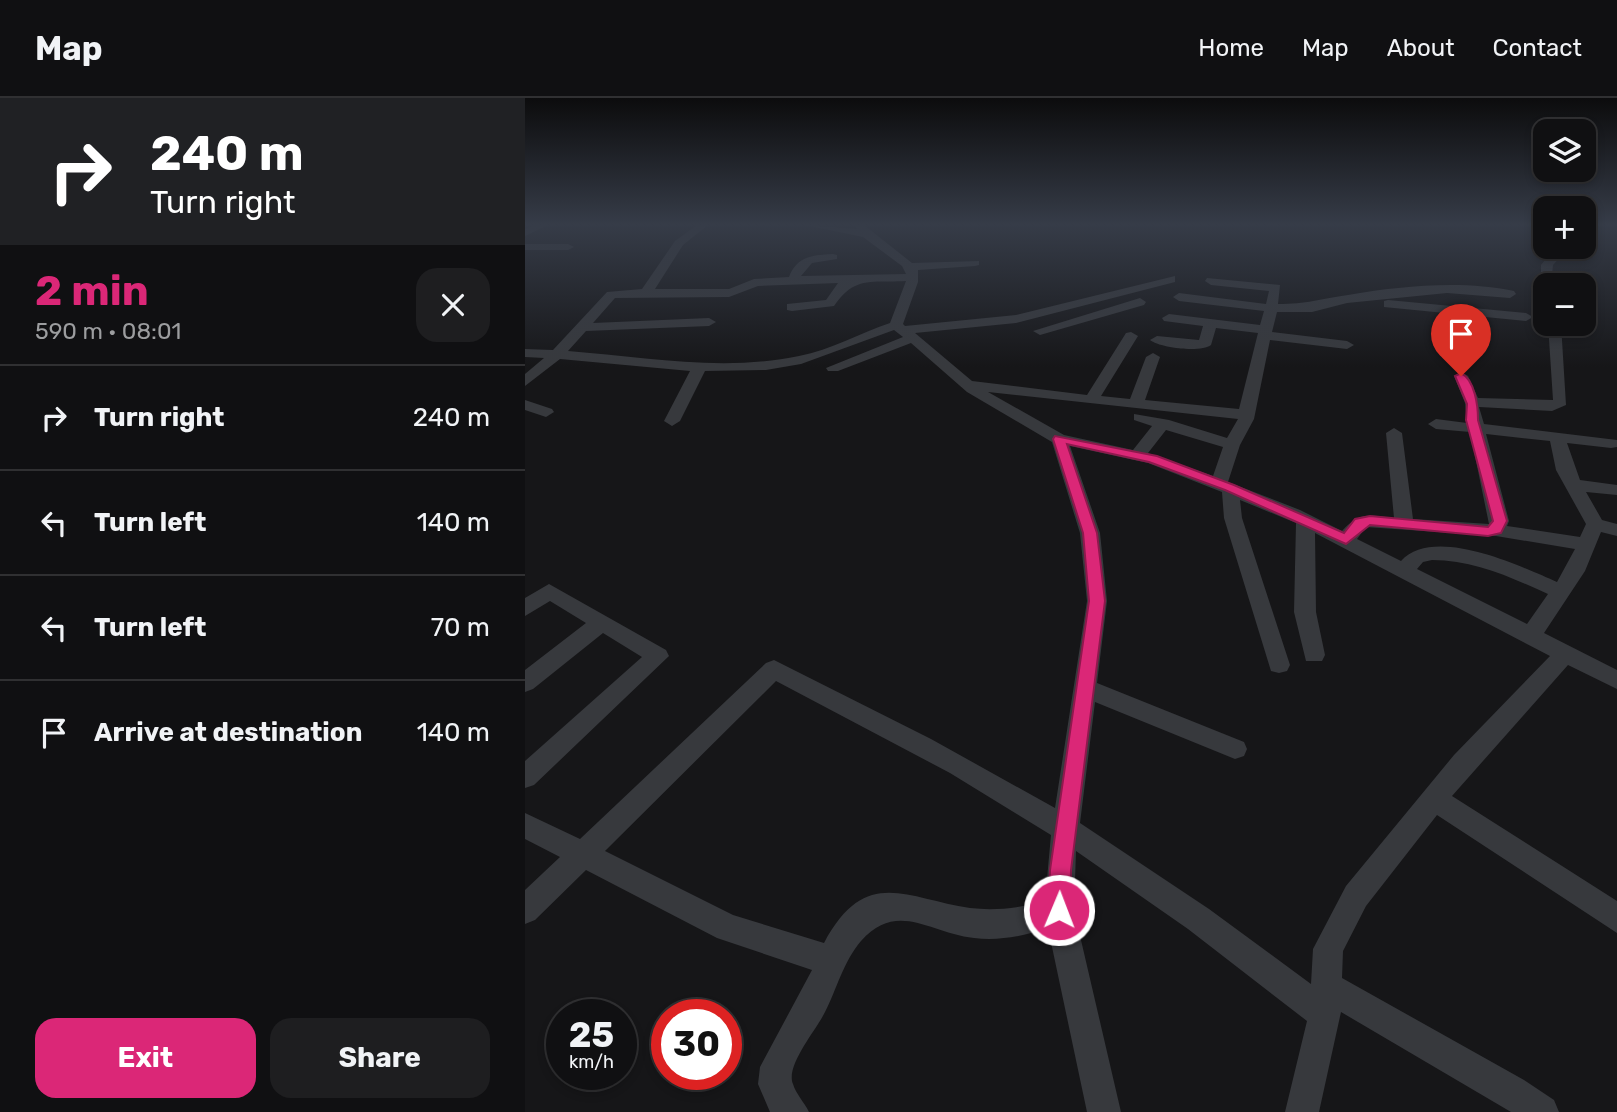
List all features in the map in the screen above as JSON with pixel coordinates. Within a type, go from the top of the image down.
[{"type":"street","points":[[645,294],[660,272]]},
{"type":"street","points":[[794,280],[797,272]]},
{"type":"street","points":[[792,307],[830,303],[842,286],[851,281],[909,272]]},
{"type":"street","points":[[903,331],[911,272]]},
{"type":"street","points":[[525,382],[558,353],[608,297],[731,293],[754,282],[838,277],[851,281]]},
{"type":"street","points":[[525,353],[558,353],[699,368],[801,360],[903,331],[1016,319],[1171,279]]},
{"type":"street","points":[[1211,281],[1276,288],[1241,432],[1232,445],[1224,485],[1279,665]]},
{"type":"street","points":[[1179,297],[1271,308],[1312,307],[1347,299],[1447,289],[1510,293]]},
{"type":"street","points":[[1347,299],[1526,317]]},
{"type":"street","points":[[1040,331],[1140,302]]},
{"type":"street","points":[[1169,318],[1347,345]]},
{"type":"street","points":[[582,327],[709,322]]},
{"type":"street","points":[[1157,340],[1204,345],[1211,323]]},
{"type":"street","points":[[833,368],[903,331]]},
{"type":"street","points":[[903,331],[967,385],[1059,439],[1137,455],[1224,485],[1346,539],[1617,680]]},
{"type":"street","points":[[1131,336],[1136,364],[1138,411]]},
{"type":"street","points":[[1473,404],[1552,406],[1561,402],[1556,336]]},
{"type":"street","points":[[1090,400],[1136,364]]},
{"type":"street","points":[[672,421],[699,368]]},
{"type":"street","points":[[1461,376],[1473,404]]},
{"type":"street","points":[[967,385],[1002,387],[1090,400],[1138,411],[1245,415]]},
{"type":"street","points":[[1473,404],[1470,407],[1475,429],[1500,521],[1496,530]]},
{"type":"street","points":[[525,405],[546,412]]},
{"type":"street","points":[[1138,411],[1163,423],[1232,445]]},
{"type":"street","points":[[1137,455],[1163,423]]},
{"type":"street","points":[[1436,424],[1611,443]]},
{"type":"street","points":[[1394,433],[1403,522]]},
{"type":"street","points":[[1557,438],[1565,470],[1595,524],[1617,530]]},
{"type":"street","points":[[1059,439],[1060,449],[1076,485],[1091,546],[1097,601],[1066,829],[1059,910],[1104,1112]]},
{"type":"street","points":[[1574,485],[1617,490]]},
{"type":"street","points":[[1305,520],[1305,612],[1314,655]]},
{"type":"street","points":[[1346,539],[1363,521],[1403,522],[1476,531],[1496,530],[1588,545]]},
{"type":"street","points":[[1529,636],[1561,592],[1588,545],[1595,524]]},
{"type":"street","points":[[1405,571],[1416,556],[1437,553],[1503,566],[1561,592]]},
{"type":"street","points":[[525,609],[549,591],[658,656],[525,777]]},
{"type":"street","points":[[525,683],[602,622]]},
{"type":"street","points":[[1302,1112],[1327,1001],[1328,949],[1356,896],[1463,763],[1565,654]]},
{"type":"street","points":[[525,910],[774,669],[952,762],[1066,829],[1256,959],[1327,1001],[1532,1109]]},
{"type":"street","points":[[1086,688],[1235,749]]},
{"type":"street","points":[[1434,799],[1617,918]]},
{"type":"street","points":[[525,825],[728,928],[833,961]]},
{"type":"street","points":[[791,1112],[776,1090],[774,1071],[850,930],[886,905],[900,903],[959,921],[1007,925],[1025,923],[1059,910]]},
{"type":"route","points":[[1059,910],[1060,870],[1079,748],[1097,601],[1090,533],[1076,485],[1060,449],[1059,439],[1153,459],[1230,487],[1346,539],[1360,522],[1370,520],[1476,531],[1496,530],[1500,521],[1472,420],[1470,407],[1473,404],[1461,376]]}]
